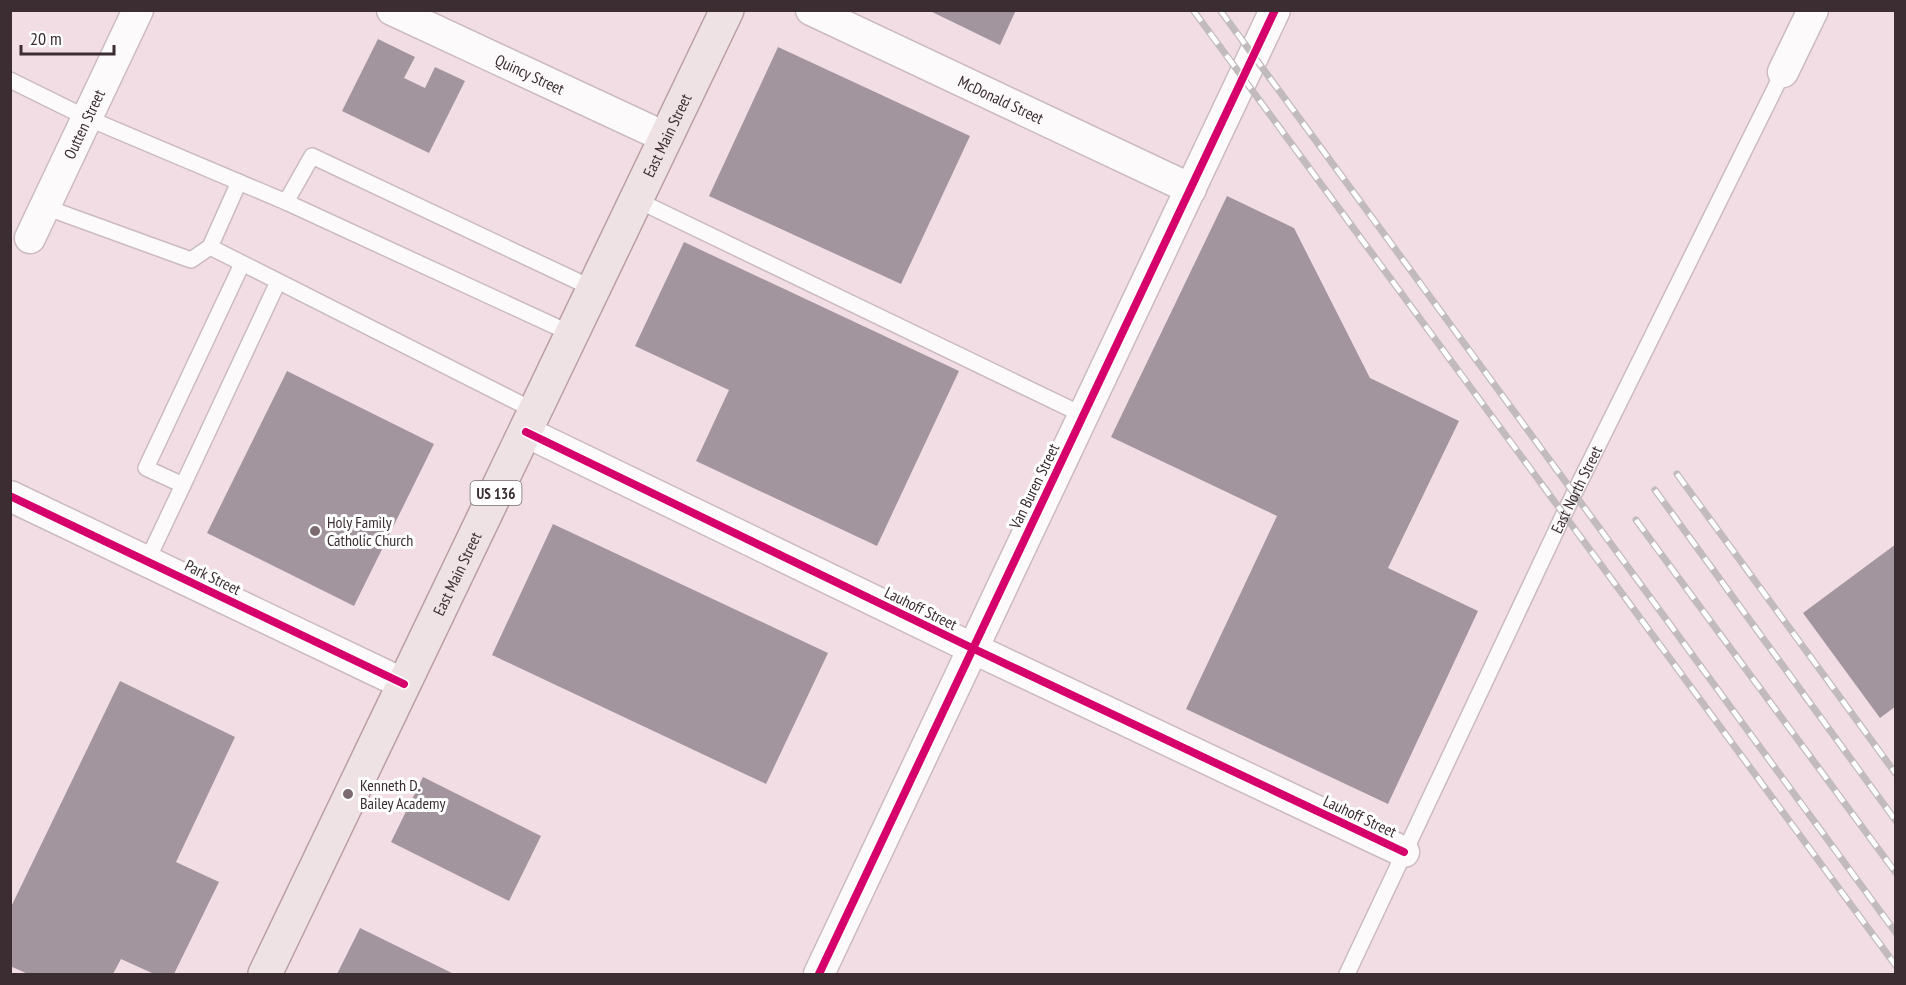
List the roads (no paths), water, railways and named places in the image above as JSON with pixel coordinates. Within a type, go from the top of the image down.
[{"type":"main road","name":"East Main Street","points":[[265,975],[727,10]]},
{"type":"street","name":"Outten Street","points":[[30,238],[85,117],[138,10]]},
{"type":"street","name":"Quincy Street","points":[[392,10],[667,138]]},
{"type":"street","name":"McDonald Street","points":[[811,10],[1191,189]]},
{"type":"street","name":"Van Buren Street","points":[[819,975],[1275,10]]},
{"type":"street","name":"East North Street","points":[[1783,72],[1814,10]]},
{"type":"street","name":"Lauhoff Street","points":[[530,421],[972,648],[1404,852]]},
{"type":"street","name":"Park Street","points":[[10,496],[404,684]]},
{"type":"lane","name":"East North Street","points":[[1347,975],[1564,514],[1783,72]]},
{"type":"lane","points":[[10,80],[85,117],[286,202],[572,333]]},
{"type":"lane","points":[[286,202],[312,156],[594,289]]},
{"type":"lane","points":[[45,207],[191,260],[210,247],[239,182]]},
{"type":"lane","points":[[637,200],[1083,415]]},
{"type":"lane","points":[[210,247],[530,421]]},
{"type":"lane","points":[[183,485],[146,468],[242,264]]},
{"type":"lane","points":[[147,561],[278,282]]},
{"type":"railway","points":[[1193,10],[1896,966]]},
{"type":"railway","points":[[1220,10],[1896,933]]},
{"type":"railway","points":[[1677,474],[1896,774]]},
{"type":"railway","points":[[1655,490],[1896,821]]},
{"type":"railway","points":[[1636,520],[1896,873]]},
{"type":"place","name":"Holy Family Catholic Church","points":[[315,531]]},
{"type":"place","name":"Kenneth D. Bailey Academy","points":[[348,794]]}]
